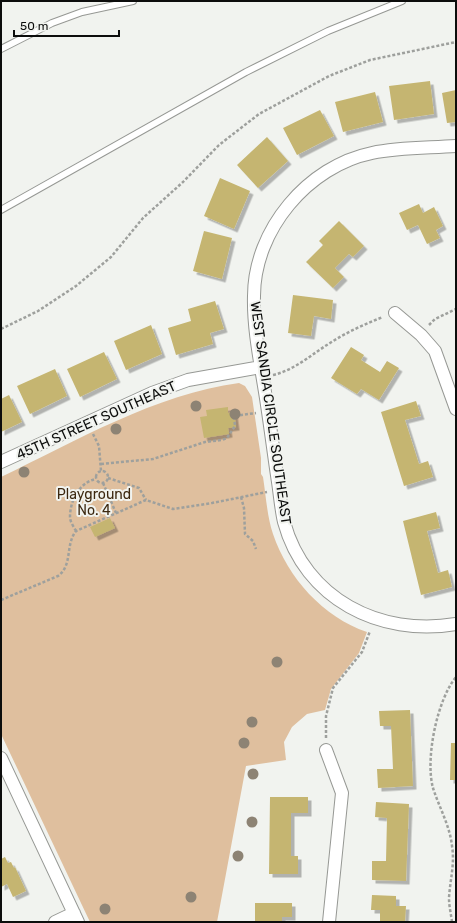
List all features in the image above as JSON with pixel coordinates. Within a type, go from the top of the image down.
[{"type":"street","name":"WEST SANDIA CIRCLE SOUTHEAST","points":[[456,146],[372,153],[349,160],[321,176],[288,205],[276,224],[264,249],[255,288],[255,314],[262,372],[284,521],[301,561],[313,578],[327,591],[347,606],[377,620],[405,627],[436,627],[456,624]]},
{"type":"street","points":[[394,313],[421,335],[435,351],[456,409]]},
{"type":"street","name":"45TH STREET SOUTHEAST","points":[[1,462],[152,393],[188,380],[262,372]]},
{"type":"street","points":[[326,750],[342,793],[329,922]]},
{"type":"street","points":[[1,758],[76,918],[55,922]]},
{"type":"lane","points":[[1,49],[52,23],[82,12],[133,1]]},
{"type":"lane","points":[[1,210],[246,72],[328,31],[402,1]]},
{"type":"path","points":[[1,329],[38,311],[76,286],[111,257],[143,218],[183,182],[219,145],[259,114],[329,76],[370,60],[456,42]]},
{"type":"path","points":[[421,335],[435,319],[456,309]]},
{"type":"path","points":[[262,372],[279,374],[297,365],[331,342],[361,325],[394,313]]},
{"type":"path","points":[[101,464],[153,459],[205,442],[222,440],[227,438],[235,426],[234,416],[257,413]]},
{"type":"path","points":[[92,432],[99,446],[101,464],[101,472],[97,475],[96,479]]},
{"type":"path","points":[[101,472],[106,472],[108,478]]},
{"type":"path","points":[[103,483],[108,478]]},
{"type":"path","points":[[108,478],[139,488],[146,500]]},
{"type":"path","points":[[76,531],[70,516],[75,494],[89,480],[96,479],[98,482],[103,483],[116,513]]},
{"type":"path","points":[[1,600],[58,576],[64,572],[67,566],[71,538],[76,531],[146,500],[173,508],[268,492]]},
{"type":"path","points":[[241,497],[244,508],[245,534],[253,541],[256,549]]},
{"type":"path","points":[[326,750],[326,716],[333,688],[362,652],[370,631]]},
{"type":"path","points":[[452,922],[449,898],[454,867],[452,845],[433,786],[430,763],[432,744],[444,697],[447,688],[456,677]]},
{"type":"green space","name":"Playground No. 4","points":[[239,383],[245,386],[252,397],[261,458],[261,474],[263,477],[268,513],[273,534],[288,566],[309,594],[322,606],[336,617],[367,632],[359,653],[331,689],[325,710],[307,714],[292,727],[284,742],[286,760],[246,766],[217,922],[90,922],[1,734],[1,477],[87,434],[147,408],[177,397]]},
{"type":"building","points":[[430,81],[434,114],[394,120],[389,86]]},
{"type":"building","points":[[456,90],[456,122],[447,123],[442,93]]},
{"type":"building","points":[[375,92],[383,122],[343,132],[335,102]]},
{"type":"building","points":[[320,110],[334,136],[297,155],[283,128]]},
{"type":"building","points":[[267,137],[288,161],[258,188],[237,165]]},
{"type":"building","points":[[220,178],[250,191],[234,229],[204,216]]},
{"type":"building","points":[[419,204],[423,213],[434,207],[443,226],[436,230],[440,238],[427,244],[418,225],[407,230],[399,213]]},
{"type":"building","points":[[339,221],[364,246],[353,257],[349,254],[335,268],[344,277],[333,288],[306,262],[323,245],[319,241]]},
{"type":"building","points":[[204,231],[232,238],[222,279],[193,271]]},
{"type":"building","points":[[293,295],[333,300],[331,319],[314,316],[311,336],[288,333]]},
{"type":"building","points":[[215,301],[224,329],[210,333],[213,344],[176,355],[168,328],[191,321],[188,309]]},
{"type":"building","points":[[151,325],[162,354],[126,370],[114,341]]},
{"type":"building","points":[[351,347],[364,355],[361,360],[380,372],[387,361],[399,368],[379,400],[361,389],[357,394],[331,378]]},
{"type":"building","points":[[104,352],[117,379],[80,397],[67,369]]},
{"type":"building","points":[[55,369],[67,396],[30,414],[17,386]]},
{"type":"building","points":[[9,395],[22,422],[1,432],[1,399]]},
{"type":"building","points":[[416,401],[421,416],[405,420],[419,464],[428,461],[433,477],[404,486],[381,412]]},
{"type":"building","points":[[228,407],[228,413],[234,412],[236,427],[228,428],[229,434],[204,438],[200,417],[207,416],[206,410]]},
{"type":"building","points":[[436,512],[440,528],[427,531],[438,573],[448,570],[452,587],[421,595],[403,521]]},
{"type":"building","points":[[110,518],[115,528],[95,537],[90,527]]},
{"type":"building","points":[[410,710],[413,786],[378,788],[377,769],[393,769],[391,726],[380,726],[379,711]]},
{"type":"building","points":[[451,743],[456,743],[456,780],[450,780]]},
{"type":"building","points":[[270,797],[308,797],[308,813],[291,813],[291,856],[298,856],[298,874],[269,874]]},
{"type":"building","points":[[376,802],[409,804],[406,881],[372,880],[372,861],[386,861],[387,818],[375,817]]},
{"type":"building","points":[[5,857],[8,863],[11,862],[14,868],[15,867],[26,891],[13,897],[7,884],[1,887],[1,859]]},
{"type":"building","points":[[372,895],[396,896],[396,906],[406,906],[405,922],[380,922],[380,910],[371,910]]},
{"type":"building","points":[[255,903],[292,903],[292,917],[282,917],[282,922],[255,922]]}]
